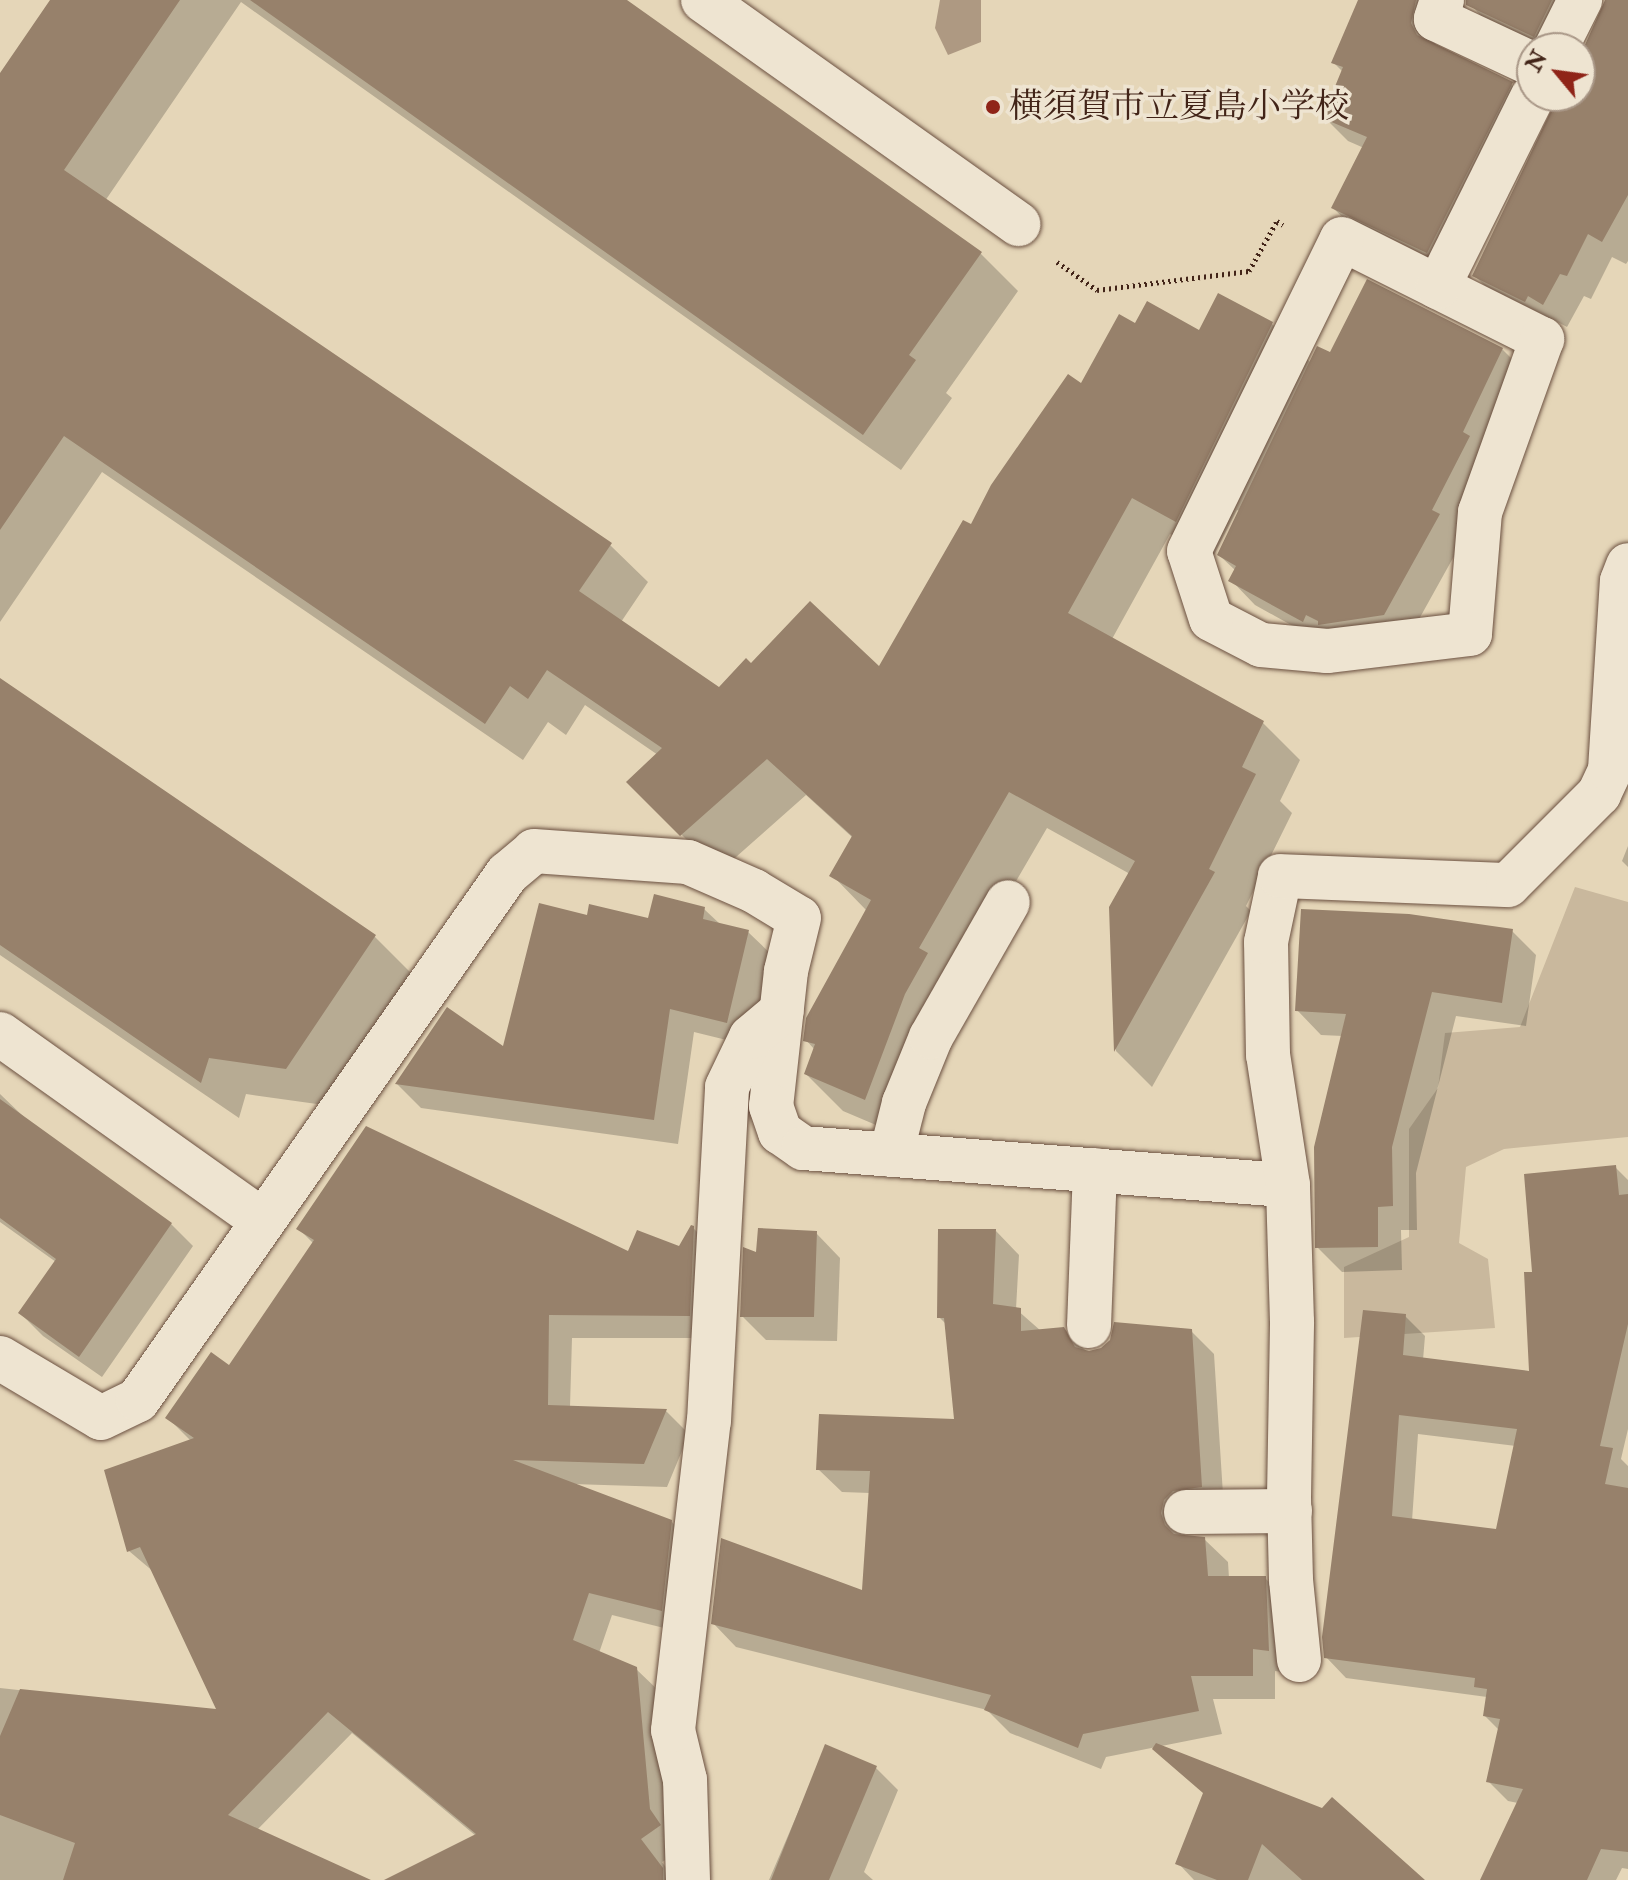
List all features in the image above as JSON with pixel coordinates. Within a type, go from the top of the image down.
[{"type":"street","points":[[703,0],[1018,224]]},
{"type":"street","points":[[1442,0],[1436,19],[1516,56]]},
{"type":"street","points":[[1564,32],[1580,0]]},
{"type":"street","points":[[1438,287],[1525,112]]},
{"type":"street","points":[[1342,239],[1438,287],[1542,339],[1480,512],[1470,634],[1327,651],[1261,645],[1211,619],[1189,551],[1342,239]]},
{"type":"street","points":[[1299,1660],[1291,1580],[1292,1322],[1288,1185],[1268,1041],[1266,942],[1280,876],[1508,885],[1599,794],[1610,770],[1622,581],[1628,565]]},
{"type":"street","points":[[0,1358],[101,1418],[138,1400],[507,874],[534,851],[688,862],[754,891],[799,918],[786,971],[771,1106],[780,1132],[803,1148],[1288,1185]]},
{"type":"street","points":[[891,1155],[904,1103],[931,1037],[1008,902]]},
{"type":"street","points":[[688,1880],[685,1780],[673,1730],[709,1421],[727,1087],[751,1037],[782,1011]]},
{"type":"street","points":[[0,1034],[262,1220]]},
{"type":"street","points":[[1089,1326],[1095,1170]]},
{"type":"street","points":[[1186,1512],[1290,1511]]},
{"type":"path","points":[[1018,224],[1025,240],[1097,290],[1249,271],[1277,221],[1336,251]]},
{"type":"shaded area","points":[[940,0],[981,0],[981,42],[948,55],[935,28]]},
{"type":"shaded area","points":[[1575,887],[1628,902],[1628,1137],[1504,1149],[1466,1167],[1459,1243],[1488,1259],[1495,1328],[1344,1338],[1344,1267],[1409,1237],[1409,1129],[1438,1088],[1445,1033],[1520,1027]]},
{"type":"building","points":[[50,0],[180,0],[64,170],[612,543],[579,591],[719,687],[746,658],[751,663],[810,601],[879,666],[963,520],[971,524],[991,485],[1068,374],[1081,383],[1119,314],[1135,323],[1147,301],[1199,330],[1218,293],[1273,322],[1176,522],[1132,498],[1068,613],[1264,721],[1242,767],[1256,774],[1209,869],[1215,872],[1114,1052],[1109,907],[1135,861],[1009,792],[919,948],[928,953],[905,994],[865,1100],[804,1074],[815,1044],[803,1041],[806,1018],[871,900],[829,876],[852,836],[767,759],[680,836],[626,782],[662,748],[547,670],[528,699],[510,686],[485,724],[64,436],[0,530],[0,73]]},
{"type":"building","points":[[250,0],[627,0],[982,252],[909,355],[916,360],[863,435]]},
{"type":"building","points":[[1358,0],[1416,0],[1411,23],[1417,35],[1513,82],[1427,253],[1331,208],[1367,137],[1322,118],[1343,67],[1331,63]]},
{"type":"building","points":[[1466,0],[1552,0],[1536,32],[1523,32],[1466,5]]},
{"type":"building","points":[[1605,0],[1628,0],[1628,195],[1602,242],[1588,234],[1567,276],[1560,274],[1543,305],[1528,296],[1525,302],[1472,276],[1550,112],[1596,112],[1596,32],[1591,32]]},
{"type":"building","points":[[1367,279],[1503,348],[1463,432],[1470,436],[1432,510],[1440,514],[1384,615],[1318,625],[1318,621],[1306,615],[1303,622],[1228,581],[1236,566],[1217,555],[1317,346],[1330,352]]},
{"type":"building","points":[[0,678],[376,935],[286,1069],[209,1058],[201,1083],[0,945]]},
{"type":"building","points":[[654,894],[705,907],[703,919],[749,930],[727,1023],[670,1009],[654,1120],[395,1084],[447,1007],[503,1046],[539,903],[587,915],[589,904],[648,918]]},
{"type":"building","points":[[1301,909],[1409,914],[1513,929],[1502,1003],[1432,992],[1392,1147],[1393,1206],[1378,1207],[1378,1247],[1315,1248],[1314,1147],[1346,1014],[1295,1011]]},
{"type":"building","points":[[0,1099],[172,1223],[79,1357],[18,1313],[56,1259],[0,1218]]},
{"type":"building","points":[[366,1126],[628,1251],[637,1230],[679,1246],[691,1225],[694,1226],[690,1316],[549,1315],[548,1405],[667,1409],[644,1464],[513,1460],[672,1520],[662,1611],[589,1593],[573,1640],[637,1667],[650,1809],[661,1825],[641,1839],[663,1868],[663,1880],[384,1880],[476,1834],[328,1712],[228,1815],[371,1880],[63,1880],[75,1843],[0,1815],[0,1736],[20,1689],[216,1709],[140,1547],[127,1552],[104,1470],[194,1438],[165,1418],[211,1352],[229,1365],[314,1240],[296,1229]]},
{"type":"building","points":[[1616,1165],[1619,1195],[1628,1194],[1628,1324],[1600,1446],[1613,1448],[1605,1484],[1628,1488],[1628,1852],[1601,1849],[1587,1880],[1480,1880],[1523,1789],[1486,1782],[1500,1719],[1483,1716],[1487,1689],[1474,1687],[1475,1678],[1324,1658],[1322,1637],[1363,1310],[1406,1314],[1403,1355],[1529,1371],[1524,1272],[1532,1272],[1524,1174]],"holes":[[[1399,1415],[1517,1429],[1496,1529],[1392,1516]]]},
{"type":"building","points":[[758,1228],[817,1231],[814,1317],[740,1317],[743,1247],[756,1252]]},
{"type":"building","points":[[938,1229],[996,1229],[993,1304],[1021,1308],[1021,1331],[1064,1327],[1075,1347],[1089,1351],[1101,1348],[1110,1340],[1114,1322],[1192,1329],[1202,1487],[1173,1491],[1164,1500],[1161,1513],[1165,1525],[1174,1534],[1205,1537],[1208,1576],[1266,1576],[1269,1651],[1253,1649],[1253,1676],[1191,1676],[1199,1711],[1083,1734],[1078,1748],[984,1710],[991,1695],[711,1624],[721,1538],[862,1590],[870,1471],[816,1470],[819,1414],[954,1419],[944,1318],[937,1318]]},
{"type":"building","points":[[1156,1743],[1322,1808],[1332,1797],[1425,1880],[1302,1880],[1262,1844],[1248,1880],[1217,1880],[1175,1864],[1203,1793],[1152,1749]]},
{"type":"building","points":[[825,1744],[877,1766],[829,1880],[771,1880]]},
{"type":"place","name":"横須賀市立夏島小学校","points":[[993,107]]}]
